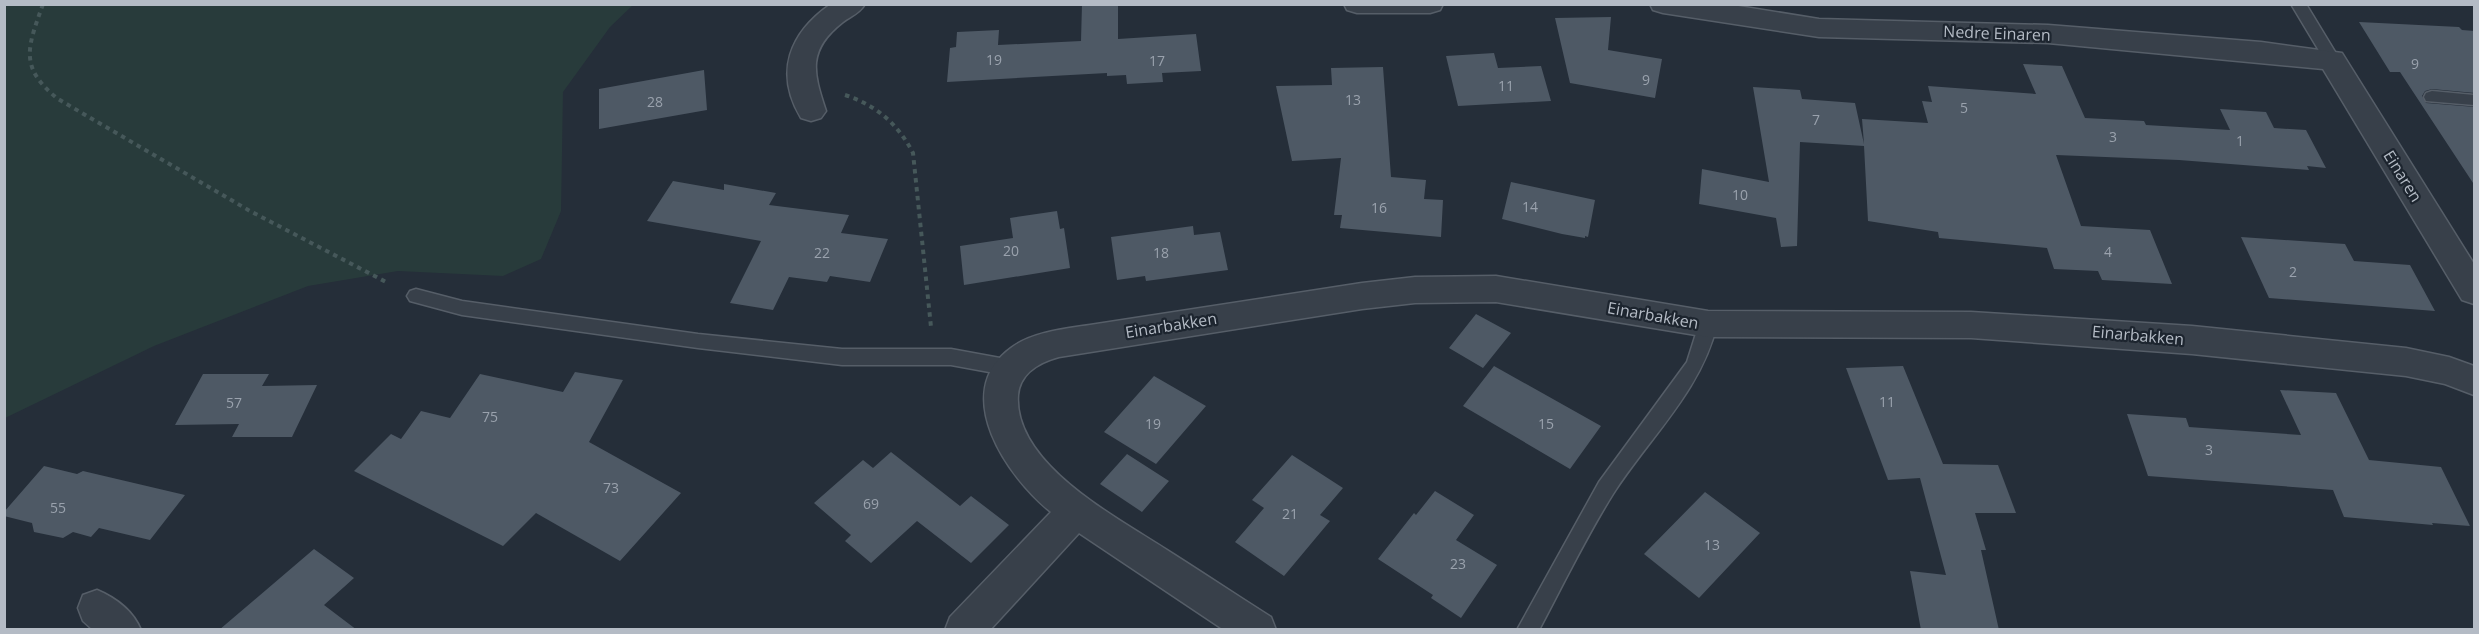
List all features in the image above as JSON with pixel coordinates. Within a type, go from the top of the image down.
[{"type":"street","points":[[807,98],[801,65],[805,50],[828,19],[852,4]]},
{"type":"street","points":[[1357,4],[1430,4]]},
{"type":"street","name":"Nedre Einaren","points":[[1662,4],[1819,28],[2048,34],[2261,51],[2332,60]]},
{"type":"street","name":"Einaren","points":[[2332,60],[2475,291]]},
{"type":"street","name":"Einarbakken","points":[[1011,368],[1029,353],[1090,338],[1362,296],[1415,290],[1496,289],[1708,324],[1971,325],[2076,330],[2406,362],[2449,371],[2475,381]]},
{"type":"street","points":[[1011,368],[1000,394],[1002,412],[1009,433],[1020,453],[1039,476],[1076,511],[1257,630]]},
{"type":"street","points":[[964,630],[1076,511]]},
{"type":"lane","points":[[2298,4],[2332,60]]},
{"type":"lane","points":[[2432,97],[2475,100]]},
{"type":"lane","points":[[416,296],[462,308],[698,341],[842,357],[951,357],[1011,368]]},
{"type":"lane","points":[[1527,630],[1606,488],[1694,366],[1703,345],[1708,324]]},
{"type":"path","points":[[43,4],[29,49],[30,68],[39,82],[61,100],[158,159],[351,265],[416,296]]},
{"type":"path","points":[[807,98],[859,98],[885,116],[906,137],[913,153],[931,327]]},
{"type":"shaded area","points":[[5,4],[633,5],[610,27],[563,92],[561,211],[541,259],[503,276],[398,271],[308,286],[154,346],[5,418]]},
{"type":"building","points":[[1082,4],[1118,4],[1118,39],[1196,34],[1201,71],[1162,73],[1163,82],[1127,84],[1126,75],[1107,76],[1107,73],[947,82],[950,48],[956,47],[957,32],[999,30],[998,45],[1081,41]]},
{"type":"building","points":[[1611,17],[1608,50],[1662,59],[1655,98],[1570,83],[1555,18]]},
{"type":"building","points":[[2359,22],[2459,27],[2462,30],[2475,31],[2475,93],[2432,89],[2425,91],[2422,96],[2426,103],[2475,107],[2475,186],[2400,72],[2390,72]]},
{"type":"building","points":[[1494,53],[1498,68],[1541,66],[1551,101],[1458,106],[1446,56]]},
{"type":"building","points":[[2023,64],[2062,66],[2085,118],[2144,121],[2146,125],[2230,130],[2220,109],[2266,112],[2274,128],[2306,130],[2326,168],[2307,166],[2309,170],[2179,160],[2056,155],[2081,226],[2150,230],[2172,284],[2102,280],[2098,271],[2054,269],[2047,248],[1939,238],[1938,232],[1868,221],[1864,146],[1800,142],[1797,246],[1781,247],[1776,218],[1699,204],[1702,169],[1769,182],[1753,87],[1800,90],[1802,99],[1855,103],[1864,144],[1862,119],[1928,123],[1922,101],[1932,102],[1928,86],[2036,94]]},
{"type":"building","points":[[1383,67],[1391,177],[1426,180],[1424,199],[1443,200],[1441,237],[1340,228],[1342,215],[1334,215],[1341,158],[1292,161],[1276,86],[1332,85],[1331,68]]},
{"type":"building","points":[[704,70],[707,110],[599,129],[599,89]]},
{"type":"building","points":[[673,181],[724,190],[724,184],[776,193],[769,205],[849,215],[841,233],[888,239],[870,282],[830,276],[827,282],[789,277],[773,310],[730,303],[761,241],[647,221]]},
{"type":"building","points":[[1511,182],[1595,200],[1588,237],[1562,234],[1502,219]]},
{"type":"building","points":[[1057,211],[1060,229],[1064,228],[1070,268],[964,285],[960,246],[1013,238],[1010,218]]},
{"type":"building","points":[[1193,226],[1194,235],[1220,232],[1228,270],[1146,281],[1145,276],[1117,280],[1111,237]]},
{"type":"building","points":[[2241,237],[2345,244],[2354,261],[2410,265],[2435,311],[2269,298]]},
{"type":"building","points":[[1476,314],[1511,333],[1483,368],[1449,348]]},
{"type":"building","points":[[1494,366],[1601,426],[1570,469],[1463,406]]},
{"type":"building","points":[[1903,366],[1943,464],[1998,465],[2016,513],[1975,513],[1986,550],[1981,550],[1999,630],[1921,630],[1910,571],[1946,575],[1920,478],[1888,480],[1846,368]]},
{"type":"building","points":[[575,372],[623,380],[589,442],[681,493],[620,561],[536,513],[503,546],[354,471],[391,434],[401,439],[421,411],[450,418],[480,374],[563,392]]},
{"type":"building","points":[[203,374],[269,374],[262,386],[317,385],[292,437],[232,437],[239,424],[175,425]]},
{"type":"building","points":[[1154,376],[1206,406],[1156,464],[1104,432]]},
{"type":"building","points":[[2280,390],[2336,393],[2369,460],[2441,467],[2470,526],[2344,517],[2333,490],[2148,476],[2127,414],[2186,418],[2189,427],[2301,435]]},
{"type":"building","points":[[891,452],[960,506],[971,496],[1009,525],[971,563],[917,521],[871,563],[845,541],[851,535],[814,503],[863,460],[873,468]]},
{"type":"building","points":[[1127,454],[1169,481],[1142,512],[1100,484]]},
{"type":"building","points":[[1292,455],[1343,488],[1320,515],[1330,521],[1284,576],[1235,542],[1264,508],[1252,500]]},
{"type":"building","points":[[44,466],[77,474],[83,471],[185,495],[150,540],[99,528],[91,537],[73,532],[63,538],[34,532],[32,523],[4,516],[4,512]]},
{"type":"building","points":[[1435,491],[1474,515],[1456,540],[1497,565],[1461,618],[1431,598],[1433,595],[1378,559],[1414,513],[1416,515]]},
{"type":"building","points":[[1705,492],[1760,533],[1699,598],[1644,554]]},
{"type":"building","points":[[314,549],[354,578],[324,605],[357,630],[219,630]]}]
